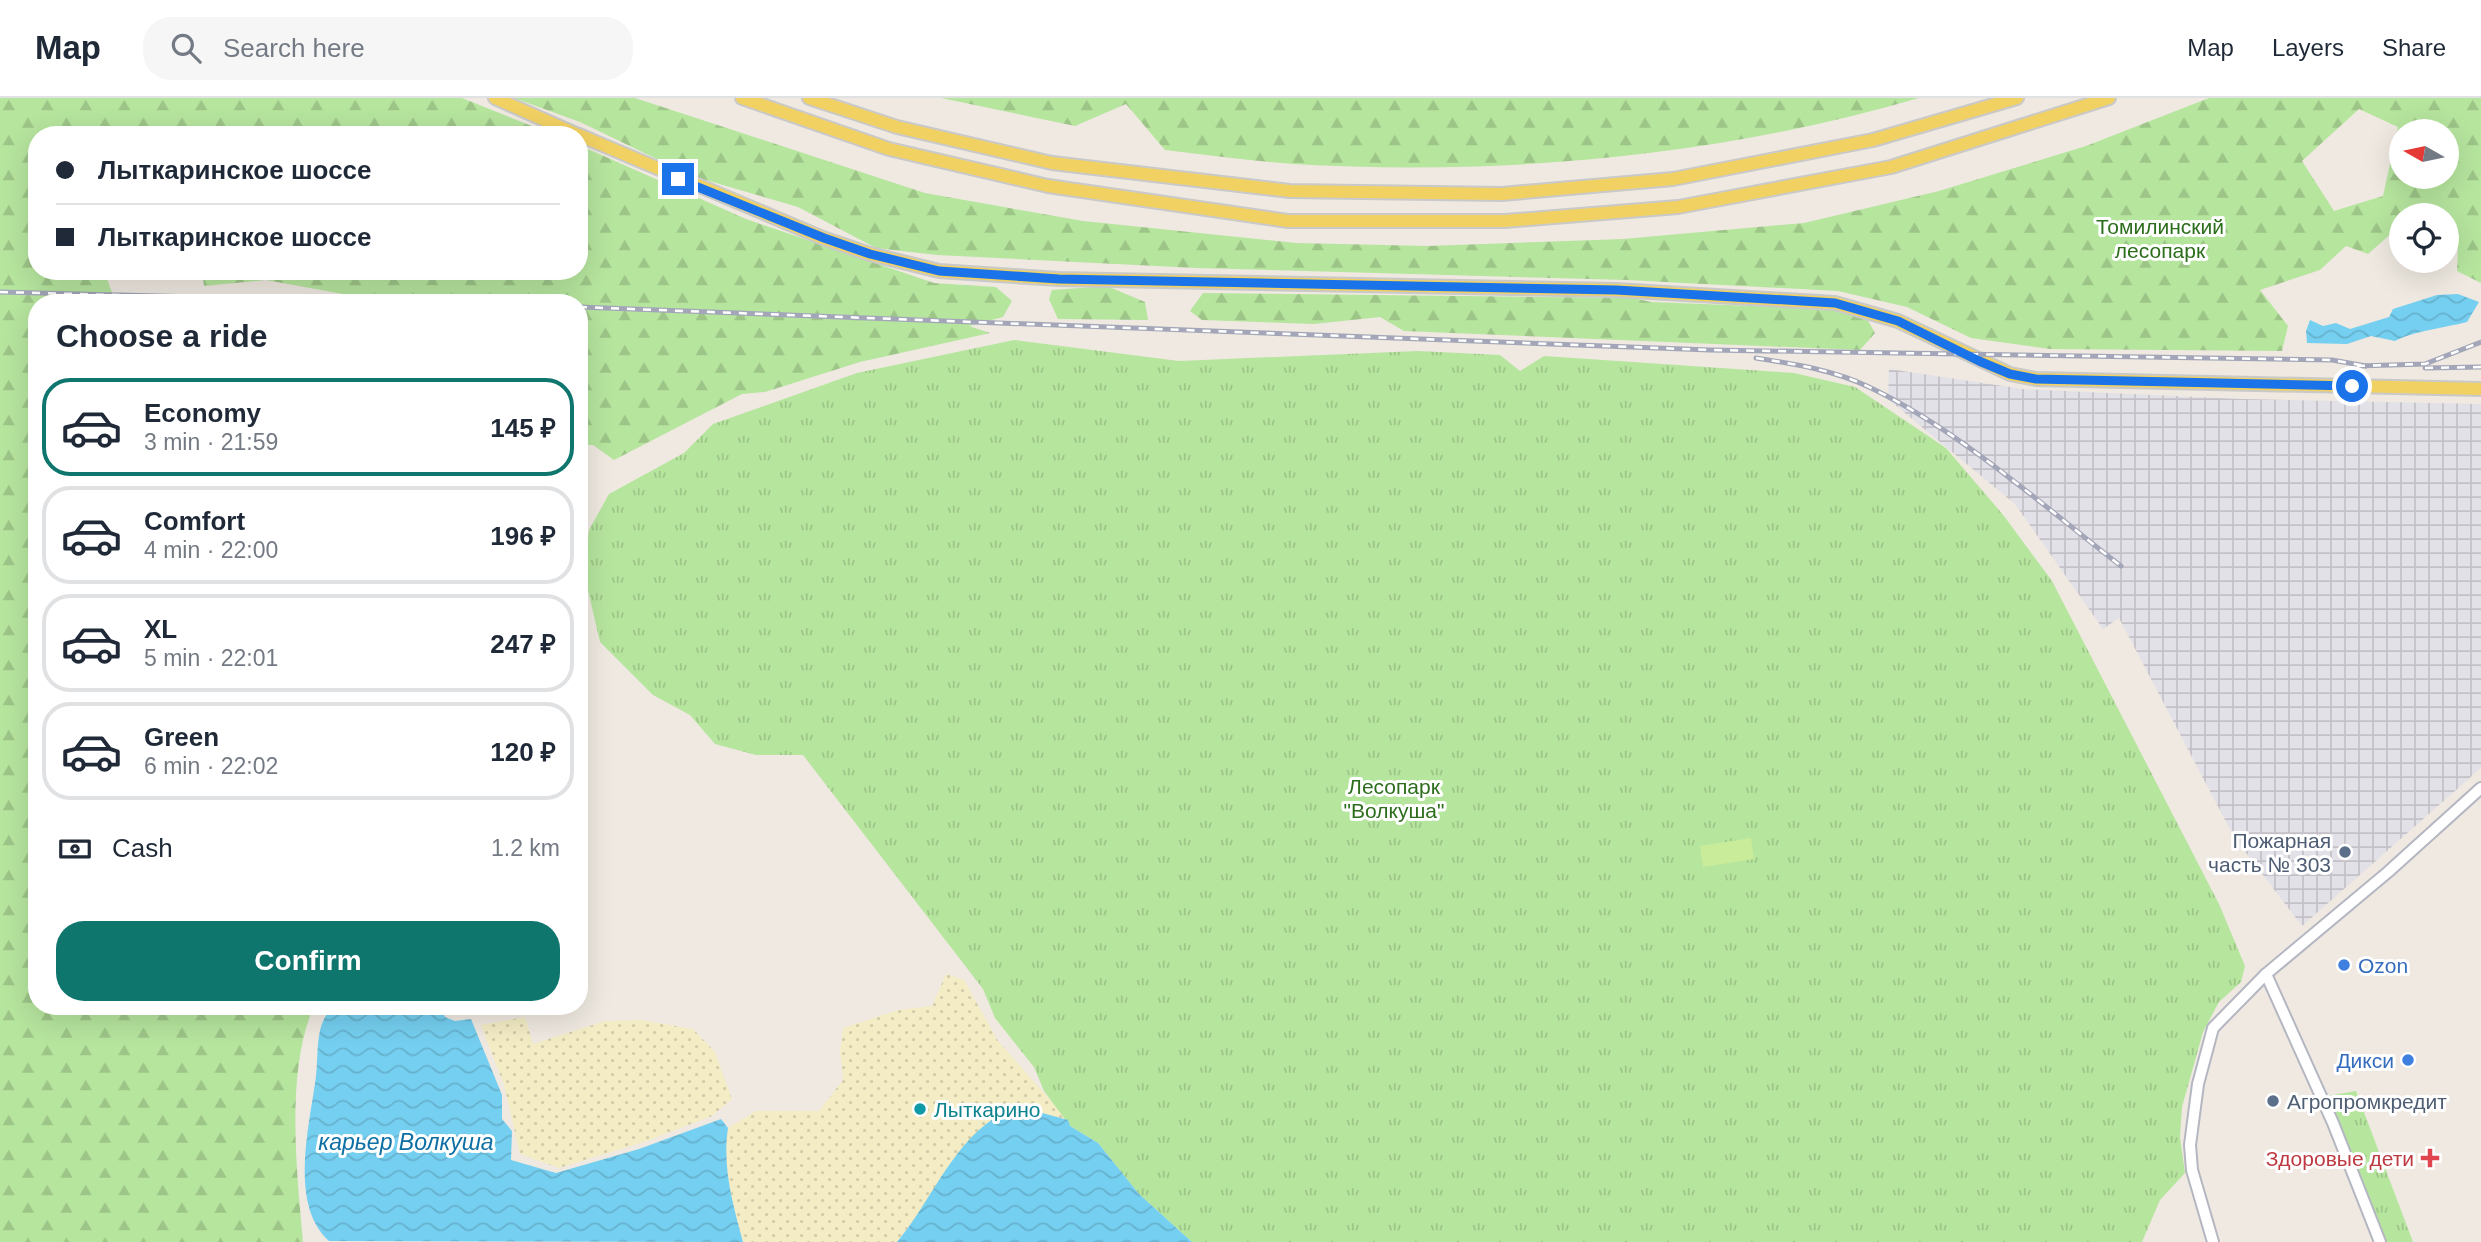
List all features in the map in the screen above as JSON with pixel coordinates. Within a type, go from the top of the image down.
[{"type":"main road","points":[[495,98],[559,126]]},
{"type":"main road","points":[[742,98],[889,149],[1034,183],[1288,221],[1504,221],[1678,207],[1891,167],[2109,98]]},
{"type":"main road","points":[[809,98],[897,127],[1052,163],[1290,191],[1502,194],[1686,177],[1873,140],[2017,98]]},
{"type":"main road","points":[[588,139],[702,190],[824,238],[870,254],[939,271],[1059,279],[1616,290],[1835,303],[1898,321],[2002,371],[2036,379],[2481,389]]},
{"type":"street","points":[[2213,1242],[2192,1170],[2191,1121],[2197,1084],[2213,1028],[2266,974],[2359,897],[2481,788]]},
{"type":"street","points":[[2266,974],[2333,1122],[2380,1242]]},
{"type":"shaded area","points":[[1889,369],[2023,389],[2241,399],[2481,404],[2481,768],[2302,926],[2234,837],[2119,618],[2103,629],[2015,504],[1888,399]]},
{"type":"green space","points":[[0,98],[462,98],[532,126],[28,126],[28,280],[107,280],[113,294],[28,294],[28,1015],[311,1015],[299,1061],[296,1091],[296,1154],[303,1242],[0,1242]]},
{"type":"green space","name":"Томилинский лесопарк","points":[[514,98],[635,98],[925,193],[1083,221],[1296,243],[1428,246],[1623,239],[1804,223],[1939,191],[2086,146],[2209,98],[2481,98],[2481,283],[2459,272],[2459,203],[2389,203],[2389,236],[2368,254],[2346,246],[2320,270],[2260,290],[2288,326],[2282,351],[2050,349],[1971,338],[1907,307],[1838,291],[1627,280],[1196,268],[937,255],[876,248],[798,207],[692,176],[580,122]]},
{"type":"green space","points":[[941,98],[1919,98],[1766,135],[1609,158],[1451,167],[1372,167],[1293,164],[1165,150],[1126,104],[1075,126]]},
{"type":"green space","points":[[588,149],[746,219],[934,283],[996,287],[1012,301],[1003,317],[969,326],[990,333],[860,362],[765,392],[742,394],[614,460],[593,445],[588,445],[588,294],[343,294],[266,280],[588,280]]},
{"type":"green space","points":[[203,280],[266,280],[204,286]]},
{"type":"green space","points":[[1107,286],[1145,302],[1148,320],[1058,319],[1049,299],[1052,290]]},
{"type":"green space","points":[[1203,293],[1633,298],[1651,302],[1836,309],[1867,319],[1875,333],[1860,350],[1404,331],[1380,317],[1314,324],[1202,320],[1190,311]]},
{"type":"green space","name":"Лесопарк \"Волкуша\"","points":[[1014,340],[1179,361],[1418,351],[1500,355],[1520,371],[1544,356],[1794,373],[1855,387],[1946,448],[2004,516],[2052,581],[2219,904],[2245,966],[2241,982],[2219,1002],[2203,1032],[2182,1107],[2180,1137],[2185,1173],[2160,1200],[2142,1242],[1192,1242],[1139,1194],[1098,1143],[1070,1126],[1044,1091],[1034,1067],[995,1018],[983,989],[803,755],[756,755],[715,744],[690,715],[653,695],[600,642],[588,590],[588,536],[609,494],[684,453],[713,424],[857,373]]},
{"type":"green space","points":[[1751,838],[1754,859],[1703,867],[1700,846]]},
{"type":"green space","points":[[2356,1091],[2413,1242],[2385,1242],[2327,1096]]},
{"type":"sand","name":"Лыткарино","points":[[946,974],[964,980],[998,1041],[1068,1120],[1024,1108],[961,1149],[935,1191],[897,1242],[743,1242],[727,1171],[728,1128],[756,1111],[819,1111],[843,1080],[840,1051],[843,1028],[898,1010],[932,1006]]},
{"type":"sand","points":[[525,1017],[533,1044],[605,1021],[641,1020],[693,1029],[715,1052],[732,1099],[712,1116],[644,1142],[559,1168],[520,1154],[504,1085],[481,1025]]},
{"type":"water","points":[[2458,294],[2479,302],[2467,322],[2420,332],[2395,341],[2371,336],[2347,344],[2307,343],[2306,331],[2310,320],[2323,326],[2336,323],[2350,329],[2389,317],[2393,309],[2437,295]]},
{"type":"water","name":"карьер Волкуша","points":[[327,1015],[444,1015],[455,1021],[471,1019],[502,1095],[502,1119],[512,1131],[511,1160],[556,1173],[639,1149],[721,1119],[728,1128],[727,1171],[743,1242],[329,1241],[316,1225],[305,1185],[307,1140],[323,1021]]},
{"type":"water","points":[[1024,1108],[1068,1120],[1070,1126],[1098,1143],[1139,1194],[1192,1242],[897,1242],[952,1160],[978,1131],[993,1119]]},
{"type":"railway","points":[[0,292],[78,294]]},
{"type":"railway","points":[[588,307],[1710,350],[2332,360],[2366,366]]},
{"type":"railway","points":[[2357,366],[2425,364],[2481,342]]},
{"type":"railway","points":[[1756,358],[1842,376],[1902,405],[1967,446],[2121,566]]},
{"type":"railway","points":[[2425,368],[2481,367]]},
{"type":"place","name":"Пожарная часть № 303","points":[[2345,852]]},
{"type":"place","name":"Ozon","points":[[2344,965]]},
{"type":"place","name":"Дикси","points":[[2408,1060]]},
{"type":"place","name":"Агропромкредит","points":[[2273,1101]]},
{"type":"place","name":"Лыткарино","points":[[920,1109]]},
{"type":"place","name":"Здоровые дети","points":[[2430,1158]]},
{"type":"route","points":[[678,179],[824,238],[870,254],[939,271],[1059,279],[1616,290],[1835,303],[1898,321],[1979,361],[2010,374],[2036,379],[2352,386]]}]
